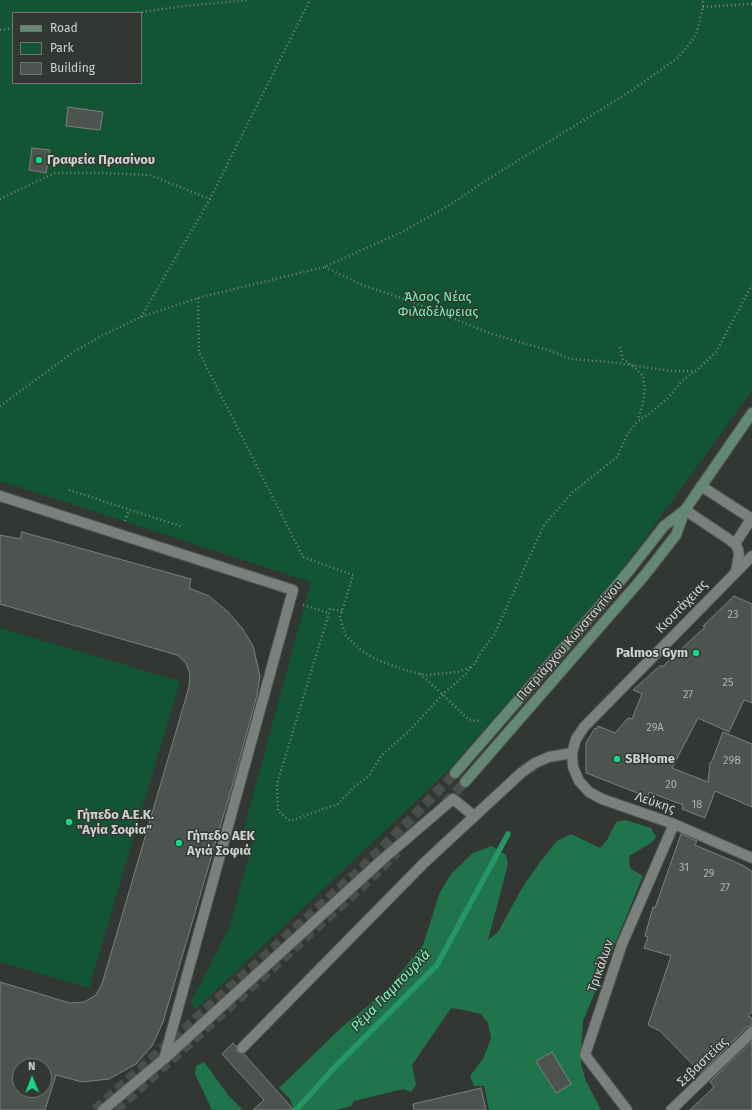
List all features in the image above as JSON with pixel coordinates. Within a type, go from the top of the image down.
[{"type":"main road","name":"Πατριάρχου Κωνσταντίνου","points":[[465,782],[644,576],[676,535],[685,510],[752,413]]},
{"type":"main road","name":"Πατριάρχου Κωνσταντίνου","points":[[455,773],[599,607],[664,526],[685,510]]},
{"type":"street","points":[[701,486],[752,519],[734,544]]},
{"type":"street","points":[[0,496],[293,590],[164,1059]]},
{"type":"street","points":[[685,510],[734,544],[739,555],[736,571]]},
{"type":"street","name":"Κιουτάχειας","points":[[572,753],[576,739],[584,727],[752,556]]},
{"type":"street","points":[[242,1048],[424,863],[521,772],[535,763],[549,757],[572,753]]},
{"type":"street","name":"Λεύκης","points":[[572,753],[573,767],[579,781],[589,792],[602,799],[674,824],[752,858]]},
{"type":"street","points":[[103,1110],[164,1059],[453,799],[474,816]]},
{"type":"street","name":"Τρικάλων","points":[[627,1110],[585,1055],[622,944],[674,824]]},
{"type":"street","name":"Σεβαστείας","points":[[671,1110],[752,1032]]},
{"type":"path","points":[[141,12],[249,0]]},
{"type":"path","points":[[141,317],[210,199],[310,0]]},
{"type":"path","points":[[0,406],[72,353],[101,336],[141,317],[198,298],[324,267],[402,232],[442,210],[485,181],[631,91],[679,57],[696,34],[703,7],[703,0]]},
{"type":"path","points":[[703,7],[752,4]]},
{"type":"path","points":[[0,30],[12,28]]},
{"type":"path","points":[[0,199],[55,173],[101,172],[150,175],[210,199]]},
{"type":"path","points":[[324,267],[362,285],[407,300],[492,334],[548,350],[570,359],[610,362],[671,371],[696,371]]},
{"type":"path","points":[[342,611],[330,609],[276,784],[278,811],[290,821],[338,804],[354,787],[369,776],[381,756],[410,730],[443,694],[472,667],[494,635],[544,525],[572,492],[617,457],[628,434],[638,421],[667,399],[682,381],[696,371],[716,352],[752,285]]},
{"type":"path","points":[[198,298],[198,352],[303,556],[353,576],[340,617],[345,635],[361,650],[375,659],[419,674],[458,672],[472,667]]},
{"type":"path","points":[[620,347],[623,359],[643,376],[645,389],[638,421]]},
{"type":"path","points":[[69,490],[183,527]]},
{"type":"path","points":[[292,593],[303,596],[300,604],[329,613]]},
{"type":"path","points":[[419,674],[443,694],[469,720],[482,721]]},
{"type":"green space","name":"Άλσος Νέας Φιλαδέλφειας","points":[[0,0],[752,0],[752,391],[613,582],[447,772],[195,1010],[191,1002],[230,926],[254,836],[243,832],[311,582],[0,481]]},
{"type":"green space","name":"Γήπεδο Α.Ε.Κ. \"Αγία Σοφία\"","points":[[0,628],[180,681],[89,988],[0,962]]},
{"type":"green space","points":[[625,820],[651,828],[656,837],[651,843],[629,856],[630,868],[643,876],[583,1021],[581,1064],[586,1081],[601,1110],[489,1110],[484,1086],[474,1086],[470,1076],[483,1059],[491,1038],[488,1023],[481,1014],[451,1008],[412,1065],[416,1085],[411,1092],[403,1089],[354,1101],[351,1106],[336,1110],[291,1110],[293,1107],[290,1099],[279,1088],[342,1027],[384,993],[423,945],[440,892],[452,873],[473,853],[492,846],[506,855],[508,864],[488,940],[498,932],[522,888],[557,841],[571,834],[600,848],[607,840],[616,822]]},
{"type":"green space","points":[[204,1062],[229,1096],[243,1110],[212,1110],[195,1074],[196,1066]]},
{"type":"building","points":[[68,107],[103,112],[100,130],[66,126]]},
{"type":"building","name":"Γραφεία Πρασίνου","points":[[32,148],[50,150],[46,173],[29,170]]},
{"type":"building","name":"Γήπεδο ΑΕΚ Αγιά Σοφιά","points":[[22,532],[191,579],[189,588],[209,596],[228,612],[242,628],[253,646],[260,676],[257,695],[235,776],[163,1022],[152,1046],[136,1064],[109,1079],[82,1082],[56,1075],[52,1088],[52,1058],[12,1058],[12,1098],[49,1098],[45,1110],[0,1110],[0,982],[70,1003],[84,1002],[96,995],[102,984],[189,687],[190,674],[186,663],[177,655],[0,604],[0,535],[20,539]]},
{"type":"building","points":[[734,596],[752,604],[752,703],[744,700],[729,732],[698,718],[672,768],[708,782],[710,763],[723,732],[752,744],[752,807],[715,791],[705,818],[682,809],[683,805],[649,792],[648,797],[586,773],[586,743],[595,728],[597,729],[598,726],[615,733],[628,718],[632,719],[642,694],[633,690],[661,665],[662,667],[705,627],[703,626]]},
{"type":"building","points":[[681,834],[697,841],[695,845],[742,865],[752,871],[752,1012],[748,1016],[752,1018],[752,1026],[747,1027],[701,1073],[660,1031],[648,1025],[671,956],[644,948],[648,937],[645,936],[653,907],[655,908]]},
{"type":"building","points":[[752,1041],[752,1110],[690,1110],[714,1087],[710,1082]]},
{"type":"building","points":[[233,1043],[236,1046],[237,1052],[244,1054],[294,1110],[253,1110],[264,1100],[222,1054]]},
{"type":"building","points":[[552,1052],[571,1084],[556,1093],[536,1061]]},
{"type":"building","points":[[481,1088],[486,1110],[414,1110],[413,1104]]},
{"type":"waterway","name":"Ρέμα Γιαμπουρλά","points":[[296,1110],[336,1066],[437,965],[508,834]]},
{"type":"tunnel","points":[[95,1110],[362,868],[455,773]]},
{"type":"tunnel","points":[[445,803],[465,782]]},
{"type":"tunnel","points":[[116,1110],[371,878],[397,852]]},
{"type":"place","name":"Γραφεία Πρασίνου","points":[[39,160]]},
{"type":"place","name":"Palmos Gym","points":[[696,653]]},
{"type":"place","name":"SBHome","points":[[617,759]]},
{"type":"place","name":"Γήπεδο Α.Ε.Κ. \"Αγία Σοφία\"","points":[[69,822]]},
{"type":"place","name":"Γήπεδο ΑΕΚ Αγιά Σοφιά","points":[[179,843]]}]
